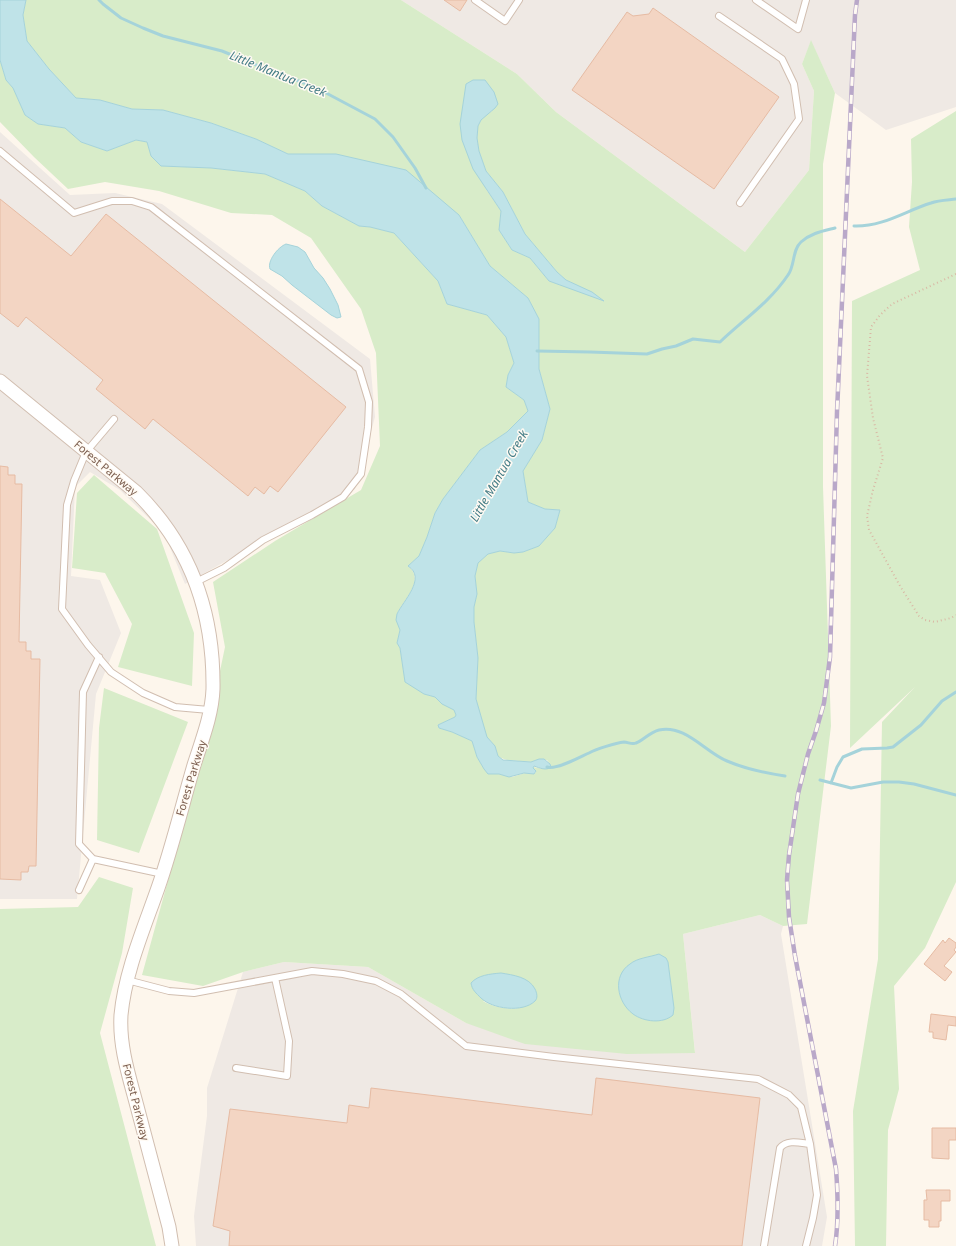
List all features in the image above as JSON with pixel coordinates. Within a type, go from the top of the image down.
[{"type":"street","name":"Forest Parkway","points":[[0,381],[136,492],[150,506],[178,545],[196,582],[206,615],[213,690],[207,725],[163,874],[127,980],[121,1015],[121,1042],[169,1227],[172,1246]]},
{"type":"lane","points":[[475,0],[505,21],[519,0]]},
{"type":"lane","points":[[756,0],[798,29],[806,0]]},
{"type":"lane","points":[[719,16],[782,59],[794,84],[799,119],[740,203]]},
{"type":"lane","points":[[0,151],[74,213],[112,201],[132,201],[151,206],[359,369],[369,402],[368,427],[360,474],[348,491],[343,496],[312,515],[263,540],[224,568],[196,582]]},
{"type":"lane","points":[[114,419],[86,452],[74,481],[67,505],[62,609],[111,672],[143,693],[175,707],[210,710]]},
{"type":"lane","points":[[99,657],[83,692],[79,844],[93,859],[163,874]]},
{"type":"lane","points":[[79,890],[93,859]]},
{"type":"lane","points":[[127,980],[169,991],[194,993],[312,971],[343,974],[376,981],[401,994],[466,1046],[562,1058],[758,1078],[788,1095],[801,1107],[810,1144],[817,1195],[806,1246]]},
{"type":"lane","points":[[236,1068],[287,1076],[289,1042],[274,978]]},
{"type":"lane","points":[[764,1246],[780,1148],[783,1144],[788,1142],[810,1144]]},
{"type":"path","points":[[956,274],[892,304],[880,315],[871,327],[867,376],[873,418],[883,458],[867,516],[869,530],[900,586],[919,616],[925,620],[935,622],[951,618],[956,615]]},
{"type":"shaded area","points":[[401,0],[956,0],[956,107],[886,130],[835,93],[811,41],[802,64],[814,91],[809,170],[745,252],[556,112],[517,74]]},
{"type":"shaded area","points":[[0,132],[70,195],[115,193],[162,204],[370,359],[375,417],[355,489],[185,584],[164,533],[120,490],[90,472],[75,487],[71,576],[100,580],[121,633],[96,694],[77,899],[0,899]]},
{"type":"shaded area","points":[[760,915],[783,926],[781,934],[827,1217],[822,1246],[196,1246],[194,1216],[207,1116],[207,1088],[243,972],[284,962],[368,967],[466,1023],[695,1052],[683,934]]},
{"type":"green space","points":[[26,0],[401,0],[517,74],[556,112],[745,252],[809,170],[814,91],[802,64],[811,40],[835,93],[823,164],[823,487],[831,726],[807,924],[783,926],[760,915],[683,934],[695,1053],[627,1054],[525,1044],[466,1023],[368,967],[284,962],[243,972],[203,986],[142,975],[202,757],[225,647],[213,582],[275,541],[361,490],[380,446],[376,353],[361,309],[311,238],[272,215],[231,213],[159,191],[105,182],[68,189],[0,122],[0,60],[6,80],[13,88],[25,115],[38,124],[65,128],[81,142],[107,151],[136,140],[147,142],[151,156],[161,166],[211,168],[265,174],[305,191],[322,206],[359,226],[394,233],[438,281],[447,304],[487,315],[506,337],[514,363],[508,375],[506,387],[524,400],[528,411],[507,432],[480,450],[443,499],[435,513],[419,556],[408,566],[415,577],[414,584],[412,590],[397,614],[400,630],[397,643],[400,648],[405,679],[424,694],[435,697],[454,710],[456,715],[455,717],[438,725],[439,728],[472,741],[477,757],[484,769],[493,774],[512,777],[525,773],[534,774],[536,772],[533,767],[544,769],[550,764],[547,760],[536,760],[532,762],[507,760],[501,758],[498,756],[495,746],[487,737],[484,730],[476,699],[478,658],[474,622],[474,607],[477,594],[475,576],[478,563],[488,554],[500,551],[514,553],[523,552],[539,546],[555,528],[560,510],[545,509],[528,502],[523,471],[542,440],[550,409],[539,369],[539,319],[528,298],[490,266],[459,215],[336,154],[288,154],[256,139],[211,123],[163,110],[132,109],[100,100],[76,98],[49,69],[27,41],[23,15]],"holes":[[[466,84],[492,111],[485,115],[478,126],[477,138],[479,151],[486,171],[503,192],[525,234],[557,272],[566,280],[574,284],[567,287],[549,281],[530,258],[512,250],[499,230],[501,211],[486,189]],[[483,1001],[534,1002],[524,1007],[513,1009],[497,1007]]]},
{"type":"green space","points":[[956,111],[956,882],[925,948],[894,986],[899,1089],[888,1130],[886,1246],[855,1246],[853,1111],[878,959],[882,722],[915,687],[850,748],[852,301],[920,270],[909,227],[912,182],[911,139]]},
{"type":"green space","points":[[94,475],[157,529],[194,633],[192,686],[118,667],[132,624],[105,573],[72,568],[77,493]]},
{"type":"green space","points":[[104,688],[188,722],[139,853],[97,840],[99,728]]},
{"type":"green space","points":[[99,877],[133,888],[122,953],[100,1033],[156,1246],[0,1246],[0,909],[78,907]]},
{"type":"water","points":[[0,0],[26,0],[23,15],[27,41],[49,69],[76,98],[100,100],[132,109],[163,110],[211,123],[256,139],[288,154],[336,154],[406,170],[459,215],[490,266],[528,298],[539,319],[539,369],[550,409],[542,440],[523,471],[528,502],[545,509],[560,510],[555,528],[539,546],[523,552],[514,553],[500,551],[488,554],[478,563],[475,576],[477,594],[474,607],[478,658],[476,699],[487,737],[495,746],[498,756],[503,760],[531,762],[544,759],[550,764],[551,767],[545,769],[534,766],[533,768],[536,771],[534,774],[524,773],[509,777],[499,774],[488,774],[477,757],[472,741],[439,728],[438,725],[455,717],[456,715],[454,710],[442,704],[435,697],[424,694],[405,682],[400,648],[397,643],[400,630],[396,620],[397,614],[412,590],[415,577],[413,571],[408,566],[419,556],[435,513],[443,499],[480,450],[507,432],[528,411],[524,400],[506,387],[508,375],[514,363],[506,337],[487,315],[447,304],[438,281],[394,233],[359,226],[322,206],[305,191],[265,174],[211,168],[161,166],[151,156],[147,142],[136,140],[107,151],[81,142],[65,128],[38,124],[25,115],[13,88],[6,80],[0,60]]},
{"type":"water","points":[[473,80],[485,80],[494,92],[498,104],[481,120],[478,126],[477,138],[479,151],[486,171],[503,192],[525,234],[557,272],[566,280],[592,292],[604,301],[549,281],[530,258],[512,250],[499,230],[501,211],[473,169],[462,140],[460,124],[466,84]]},
{"type":"water","points":[[286,244],[298,247],[305,252],[314,268],[330,289],[338,305],[341,317],[337,318],[331,315],[282,276],[270,269],[269,266],[272,258],[280,248]]},
{"type":"water","points":[[659,954],[666,958],[668,962],[674,1008],[673,1015],[669,1018],[653,1021],[637,1017],[628,1009],[620,996],[619,982],[624,969],[633,962]]},
{"type":"water","points":[[501,973],[520,977],[529,982],[535,989],[537,997],[536,1000],[530,1005],[523,1007],[500,1007],[486,1002],[473,990],[471,983],[477,978],[489,974]]},
{"type":"building","points":[[444,0],[467,0],[460,11]]},
{"type":"building","points":[[653,8],[779,97],[714,189],[572,90],[627,12],[633,16],[649,14]]},
{"type":"building","points":[[0,199],[71,256],[106,214],[346,407],[278,492],[270,486],[264,494],[255,487],[248,496],[153,419],[145,429],[96,389],[103,380],[26,317],[18,327],[0,313]]},
{"type":"building","points":[[0,466],[8,467],[8,475],[15,475],[15,484],[22,484],[19,642],[26,642],[26,651],[31,651],[31,659],[40,659],[36,866],[29,866],[28,872],[21,872],[21,880],[0,879]]},
{"type":"building","points":[[949,938],[956,943],[954,950],[956,952],[944,966],[952,972],[945,981],[924,964],[943,940],[945,943]]},
{"type":"building","points":[[931,1014],[956,1017],[956,1026],[948,1025],[946,1040],[933,1038],[933,1032],[929,1032]]},
{"type":"building","points":[[596,1078],[760,1098],[742,1246],[229,1246],[230,1231],[213,1226],[230,1109],[347,1123],[349,1105],[369,1108],[371,1088],[592,1115]]},
{"type":"building","points":[[932,1128],[956,1128],[956,1140],[949,1140],[949,1159],[932,1158]]},
{"type":"building","points":[[926,1190],[950,1190],[950,1201],[941,1201],[941,1221],[939,1221],[939,1227],[929,1227],[929,1220],[924,1220],[924,1200],[927,1200]]},
{"type":"waterway","name":"Little Mantua Creek","points":[[99,0],[121,18],[143,28],[163,36],[222,51],[281,75],[313,86],[375,119],[393,137],[415,168],[426,188]]},
{"type":"waterway","points":[[854,226],[875,224],[894,218],[921,206],[934,202],[956,199]]},
{"type":"waterway","points":[[537,351],[647,354],[676,346],[693,339],[720,342],[765,302],[781,285],[792,267],[796,249],[801,242],[813,234],[835,228]]},
{"type":"waterway","name":"Little Mantua Creek","points":[[831,783],[837,767],[843,757],[862,749],[893,747],[921,725],[942,701],[956,692]]},
{"type":"waterway","name":"Little Mantua Creek","points":[[547,767],[557,767],[592,751],[611,745],[624,742],[634,744],[656,731],[668,729],[678,731],[686,735],[727,761],[770,774],[785,776]]},
{"type":"waterway","points":[[820,780],[851,788],[883,782],[899,782],[914,784],[956,795]]},
{"type":"railway","points":[[835,1246],[838,1208],[836,1169],[795,956],[789,917],[787,880],[798,794],[808,754],[824,703],[830,657],[837,412],[855,15],[857,0]]}]
